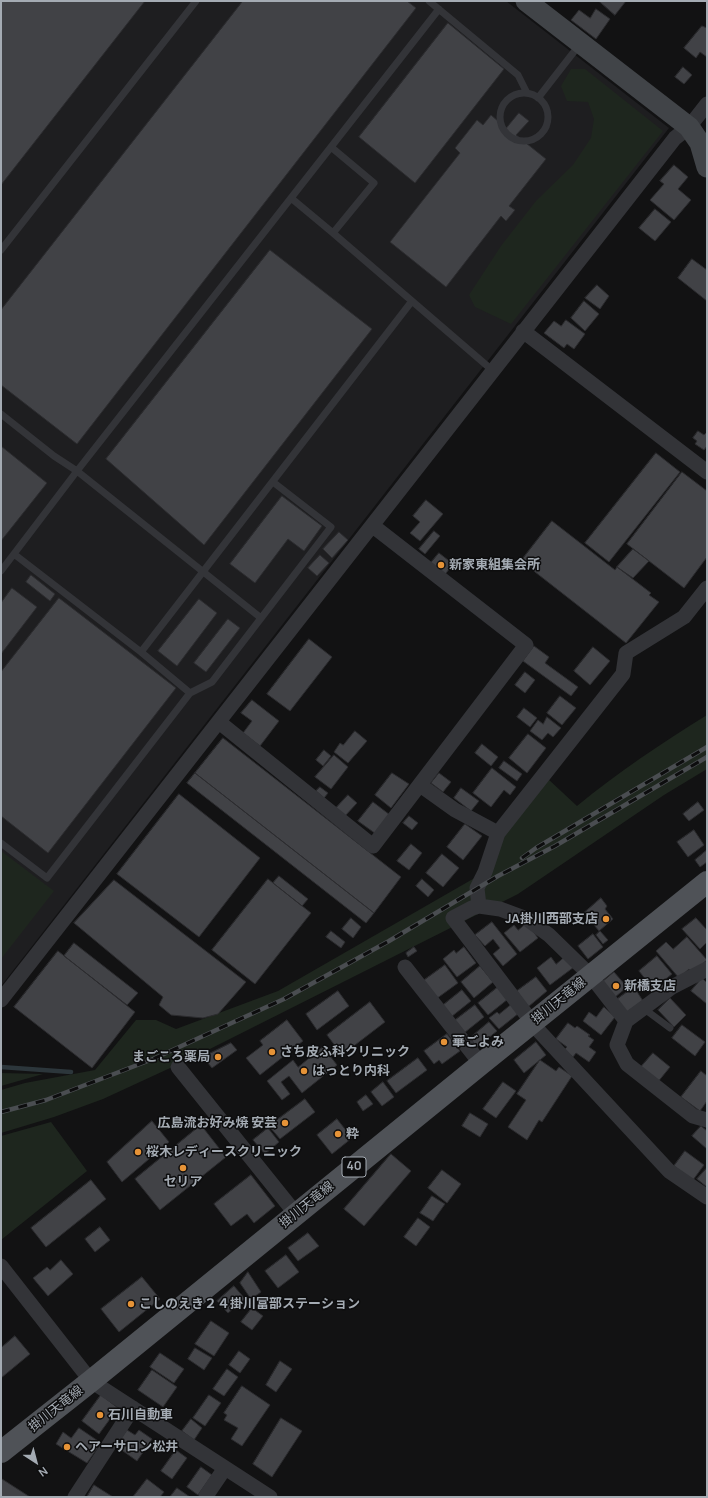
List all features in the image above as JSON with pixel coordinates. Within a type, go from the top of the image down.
[{"type":"main road","name":"掛川天竜線","points":[[1,1452],[91,1381],[707,882]]},
{"type":"street","points":[[526,1],[689,127],[700,144],[706,160]]},
{"type":"street","points":[[1,1000],[373,526],[492,370],[675,138],[689,127],[707,104]]},
{"type":"street","points":[[523,331],[707,472]]},
{"type":"street","points":[[219,722],[373,846],[526,645],[373,526]]},
{"type":"street","points":[[479,906],[478,888],[498,833],[623,674],[626,653],[684,617],[707,588]]},
{"type":"street","points":[[420,785],[455,810],[498,833]]},
{"type":"street","points":[[626,1021],[591,976],[549,935],[527,919],[500,909],[479,906],[467,910],[453,918],[538,1030],[669,1171],[707,1197]]},
{"type":"street","points":[[405,967],[481,1064]]},
{"type":"street","points":[[706,971],[672,987],[626,1021],[617,1045],[627,1064],[693,1116],[707,1120]]},
{"type":"street","points":[[178,1067],[296,1214]]},
{"type":"street","points":[[1,1266],[91,1381],[270,1497]]},
{"type":"street","points":[[75,1497],[133,1408]]},
{"type":"street","points":[[206,1496],[225,1468]]},
{"type":"lane","points":[[1,250],[196,1]]},
{"type":"lane","points":[[429,1],[518,74],[527,93]]},
{"type":"lane","points":[[1,571],[77,471],[439,9]]},
{"type":"lane","points":[[538,98],[581,44]]},
{"type":"lane","points":[[527,93],[538,98],[546,107],[548,114],[548,122],[544,130],[539,136],[532,140],[517,140],[510,137],[504,131],[500,116],[502,108],[506,102],[512,96],[519,94],[527,93]]},
{"type":"lane","points":[[331,147],[374,182],[333,233]]},
{"type":"lane","points":[[291,198],[492,370]]},
{"type":"lane","points":[[141,652],[274,482],[412,301]]},
{"type":"lane","points":[[1,414],[54,456],[77,471],[261,618]]},
{"type":"lane","points":[[1,843],[47,878],[190,693],[212,682],[331,527],[274,482]]},
{"type":"lane","points":[[14,554],[141,652],[190,693]]},
{"type":"lane","points":[[643,1008],[670,1028]]},
{"type":"shaded area","points":[[1,1],[506,1],[669,128],[1,986]]},
{"type":"shaded area","points":[[571,69],[585,69],[663,131],[511,324],[475,307],[469,295],[501,246],[536,201],[573,165],[591,138],[594,119],[588,102],[567,101],[561,86]]},
{"type":"shaded area","points":[[707,715],[707,769],[664,795],[518,894],[194,1057],[103,1099],[54,1117],[1,1133],[1,1090],[25,1083],[95,1070],[136,1020],[156,1020],[176,1029],[278,991],[485,872],[498,833],[547,778],[577,806],[640,758]]},
{"type":"shaded area","points":[[1,851],[54,891],[1,959]]},
{"type":"shaded area","points":[[1,1073],[43,1074],[1,1086]]},
{"type":"shaded area","points":[[51,1122],[87,1171],[1,1240],[1,1136]]},
{"type":"building","points":[[1,1],[145,1],[1,185]]},
{"type":"building","points":[[243,1],[407,1],[416,8],[77,444],[1,385],[1,310]]},
{"type":"building","points":[[599,1],[626,1],[615,15]]},
{"type":"building","points":[[596,9],[610,19],[596,39],[571,20],[579,10],[590,18]]},
{"type":"building","points":[[448,23],[504,69],[415,183],[359,137]]},
{"type":"building","points":[[702,26],[707,28],[707,57],[700,52],[696,58],[684,48]]},
{"type":"building","points":[[683,67],[692,75],[684,84],[675,77]]},
{"type":"building","points":[[519,113],[529,121],[516,135],[546,159],[509,206],[515,210],[506,221],[501,216],[446,287],[390,242],[460,153],[455,148],[477,120],[483,125],[491,115],[506,128]]},
{"type":"building","points":[[674,165],[688,177],[678,189],[691,200],[674,220],[650,200],[664,184],[660,181]]},
{"type":"building","points":[[655,209],[671,222],[655,241],[639,228]]},
{"type":"building","points":[[270,250],[372,329],[204,545],[106,459]]},
{"type":"building","points":[[692,259],[707,270],[707,301],[678,278]]},
{"type":"building","points":[[597,285],[609,296],[600,309],[585,298]]},
{"type":"building","points":[[584,301],[599,314],[585,331],[571,318]]},
{"type":"building","points":[[566,320],[585,334],[574,349],[567,344],[564,348],[544,333],[554,321],[561,326]]},
{"type":"building","points":[[698,431],[704,435],[707,432],[707,446],[704,450],[695,444],[697,441],[693,438]]},
{"type":"building","points":[[1,446],[47,483],[1,541]]},
{"type":"building","points":[[656,453],[680,472],[609,562],[585,543]]},
{"type":"building","points":[[682,472],[707,491],[707,557],[684,588],[627,544]]},
{"type":"building","points":[[282,496],[322,526],[304,551],[288,539],[255,583],[230,564]]},
{"type":"building","points":[[426,500],[443,514],[420,541],[410,533],[420,522],[413,516]]},
{"type":"building","points":[[552,521],[615,570],[617,567],[651,593],[649,595],[659,602],[626,643],[521,561]]},
{"type":"building","points":[[434,531],[440,536],[425,554],[419,549]]},
{"type":"building","points":[[339,532],[348,540],[332,558],[323,549]]},
{"type":"building","points":[[633,549],[649,561],[633,578],[617,567]]},
{"type":"building","name":"新家東組集会所","points":[[439,553],[453,564],[443,577],[429,565]]},
{"type":"building","points":[[320,555],[329,563],[317,576],[308,568]]},
{"type":"building","points":[[31,575],[55,594],[50,601],[26,582]]},
{"type":"building","points":[[12,588],[37,607],[1,654],[1,603]]},
{"type":"building","points":[[59,598],[176,688],[48,853],[1,816],[1,672]]},
{"type":"building","points":[[199,599],[217,613],[177,666],[158,651]]},
{"type":"building","points":[[228,619],[240,628],[206,672],[194,663]]},
{"type":"building","points":[[309,639],[332,657],[290,711],[267,694]]},
{"type":"building","points":[[534,646],[549,657],[545,663],[578,687],[571,696],[523,661]]},
{"type":"building","points":[[593,647],[610,661],[590,685],[574,671]]},
{"type":"building","points":[[525,672],[535,680],[525,693],[515,685]]},
{"type":"building","points":[[560,696],[576,708],[562,725],[547,713]]},
{"type":"building","points":[[252,700],[279,721],[260,746],[243,733],[252,721],[241,713]]},
{"type":"building","points":[[524,708],[537,718],[530,727],[517,717]]},
{"type":"building","points":[[547,717],[561,728],[553,737],[548,733],[542,740],[530,731],[538,720],[543,724]]},
{"type":"building","points":[[355,731],[367,741],[348,763],[334,752],[340,743],[343,745]]},
{"type":"building","points":[[528,734],[546,748],[527,773],[509,758]]},
{"type":"building","points":[[223,738],[401,877],[374,913],[195,773]]},
{"type":"building","points":[[482,744],[498,757],[491,766],[475,753]]},
{"type":"building","points":[[324,750],[331,756],[323,766],[316,760]]},
{"type":"building","points":[[334,755],[348,767],[331,789],[315,777]]},
{"type":"building","points":[[504,761],[522,774],[517,781],[499,768]]},
{"type":"building","points":[[492,768],[516,787],[510,795],[504,790],[491,807],[473,793]]},
{"type":"building","points":[[195,773],[374,913],[366,923],[187,783]]},
{"type":"building","points":[[392,773],[409,784],[391,808],[375,795]]},
{"type":"building","points":[[439,773],[451,782],[443,792],[431,783]]},
{"type":"building","points":[[320,787],[328,793],[324,798],[316,791]]},
{"type":"building","points":[[461,788],[479,801],[471,811],[454,798]]},
{"type":"building","points":[[179,794],[260,858],[199,937],[117,874]]},
{"type":"building","points":[[348,795],[357,803],[345,816],[336,808]]},
{"type":"building","points":[[373,802],[390,815],[376,834],[358,821]]},
{"type":"building","points":[[698,802],[704,810],[689,821],[683,814]]},
{"type":"building","points":[[409,816],[418,823],[412,830],[403,823]]},
{"type":"building","points":[[465,824],[482,836],[463,860],[447,847]]},
{"type":"building","points":[[694,830],[704,845],[688,857],[677,842]]},
{"type":"building","points":[[411,844],[422,853],[409,870],[397,861]]},
{"type":"building","points":[[707,850],[707,862],[700,867],[695,860]]},
{"type":"building","points":[[442,854],[459,868],[443,887],[426,873]]},
{"type":"building","points":[[279,876],[308,899],[302,906],[273,883]]},
{"type":"building","points":[[268,879],[311,913],[255,984],[212,950]]},
{"type":"building","points":[[422,879],[434,890],[428,897],[416,886]]},
{"type":"building","points":[[114,880],[246,982],[218,1014],[203,1018],[171,1015],[159,1005],[163,997],[74,923]]},
{"type":"building","points":[[601,898],[607,906],[605,909],[613,919],[599,931],[584,913]]},
{"type":"building","points":[[351,918],[361,927],[353,938],[342,929]]},
{"type":"building","points":[[696,918],[707,930],[707,942],[700,949],[682,929]]},
{"type":"building","points":[[492,922],[517,954],[503,966],[493,954],[500,948],[493,939],[485,946],[475,935]]},
{"type":"building","points":[[527,923],[538,938],[520,952],[504,933],[514,925],[518,930]]},
{"type":"building","points":[[331,931],[345,942],[341,948],[326,937]]},
{"type":"building","points":[[600,931],[608,940],[603,944],[596,935]]},
{"type":"building","points":[[593,934],[603,947],[588,959],[578,946]]},
{"type":"building","points":[[687,937],[707,960],[692,973],[689,969],[679,978],[656,951],[666,942],[673,949]]},
{"type":"building","points":[[74,943],[138,993],[127,1005],[64,956]]},
{"type":"building","points":[[414,947],[417,951],[408,957],[406,953]]},
{"type":"building","points":[[464,947],[476,963],[457,977],[443,959],[454,950],[456,953]]},
{"type":"building","points":[[58,951],[135,1012],[92,1068],[14,1007]]},
{"type":"building","points":[[566,956],[574,967],[550,985],[537,968],[551,957],[556,964]]},
{"type":"building","points":[[657,956],[672,974],[653,989],[639,971]]},
{"type":"building","points":[[445,965],[458,983],[436,999],[423,981]]},
{"type":"building","points":[[480,966],[493,982],[474,998],[461,982]]},
{"type":"building","points":[[614,972],[627,987],[614,998],[601,983]]},
{"type":"building","points":[[536,977],[547,991],[528,1007],[517,991]]},
{"type":"building","points":[[702,978],[707,983],[707,1004],[691,991]]},
{"type":"building","points":[[498,987],[508,999],[488,1015],[478,1003]]},
{"type":"building","points":[[634,987],[643,1001],[625,1013],[616,1000]]},
{"type":"building","points":[[462,990],[471,1001],[451,1017],[442,1006]]},
{"type":"building","points":[[338,991],[349,1006],[317,1030],[306,1014]]},
{"type":"building","points":[[670,998],[686,1015],[674,1027],[658,1010]]},
{"type":"building","points":[[370,1002],[385,1022],[342,1055],[327,1035]]},
{"type":"building","points":[[512,1004],[519,1013],[499,1029],[489,1018],[497,1012],[499,1014]]},
{"type":"building","points":[[475,1005],[484,1017],[464,1033],[454,1021]]},
{"type":"building","points":[[604,1007],[615,1017],[601,1035],[583,1021],[589,1012],[596,1017]]},
{"type":"building","name":"さち皮ふ科クリニック","points":[[287,1020],[303,1041],[260,1075],[246,1058],[263,1045],[260,1041]]},
{"type":"building","points":[[489,1022],[497,1031],[477,1047],[470,1038]]},
{"type":"building","points":[[568,1023],[575,1028],[577,1026],[590,1035],[588,1036],[594,1040],[589,1047],[596,1052],[589,1062],[576,1053],[573,1057],[564,1050],[567,1047],[556,1039]]},
{"type":"building","points":[[682,1025],[705,1042],[695,1056],[672,1038]]},
{"type":"building","name":"華ごよみ","points":[[447,1034],[460,1051],[442,1064],[439,1060],[434,1064],[424,1051]]},
{"type":"building","points":[[536,1042],[546,1055],[524,1073],[514,1060]]},
{"type":"building","points":[[231,1043],[237,1050],[212,1068],[203,1057]]},
{"type":"building","name":"はっとり内科","points":[[323,1047],[337,1065],[302,1093],[289,1076],[281,1082],[290,1094],[282,1100],[267,1081],[293,1060],[298,1067]]},
{"type":"building","points":[[653,1053],[670,1067],[657,1083],[640,1068]]},
{"type":"building","points":[[418,1058],[427,1070],[396,1093],[387,1081]]},
{"type":"building","points":[[540,1060],[556,1071],[559,1067],[572,1076],[542,1122],[539,1120],[527,1140],[508,1127],[526,1100],[517,1094]]},
{"type":"building","points":[[701,1071],[707,1076],[707,1101],[700,1111],[681,1097]]},
{"type":"building","points":[[383,1082],[394,1097],[382,1106],[371,1092]]},
{"type":"building","points":[[503,1082],[516,1091],[496,1118],[483,1109]]},
{"type":"building","points":[[366,1095],[373,1104],[363,1111],[357,1102]]},
{"type":"building","points":[[305,1099],[315,1112],[280,1139],[269,1126]]},
{"type":"building","points":[[470,1113],[488,1124],[480,1137],[462,1126]]},
{"type":"building","points":[[337,1119],[352,1138],[332,1154],[317,1135]]},
{"type":"building","name":"桜木レディースクリニック","points":[[152,1121],[169,1142],[122,1182],[107,1162]]},
{"type":"building","points":[[201,1125],[226,1157],[160,1210],[135,1179]]},
{"type":"building","points":[[701,1126],[707,1131],[707,1149],[692,1136]]},
{"type":"building","points":[[268,1128],[279,1142],[265,1154],[253,1140]]},
{"type":"building","points":[[685,1151],[704,1165],[693,1180],[674,1166]]},
{"type":"building","points":[[391,1154],[411,1171],[364,1226],[344,1209]]},
{"type":"building","points":[[706,1169],[707,1170],[707,1187],[697,1179]]},
{"type":"building","points":[[442,1170],[461,1184],[447,1203],[428,1188]]},
{"type":"building","points":[[251,1175],[275,1206],[254,1223],[247,1214],[231,1226],[214,1204]]},
{"type":"building","points":[[91,1180],[106,1199],[46,1247],[31,1228]]},
{"type":"building","points":[[432,1196],[445,1204],[433,1221],[420,1213]]},
{"type":"building","points":[[418,1218],[430,1227],[416,1246],[404,1237]]},
{"type":"building","points":[[100,1227],[110,1240],[95,1252],[85,1239]]},
{"type":"building","points":[[308,1233],[319,1246],[298,1261],[288,1248]]},
{"type":"building","points":[[286,1255],[299,1272],[278,1288],[265,1271]]},
{"type":"building","points":[[61,1260],[73,1274],[48,1296],[33,1278],[47,1267],[50,1270]]},
{"type":"building","points":[[248,1272],[261,1292],[251,1299],[240,1283]]},
{"type":"building","name":"こしのえき２４掛川富部ステーション","points":[[142,1277],[160,1299],[119,1332],[101,1309]]},
{"type":"building","points":[[234,1286],[245,1299],[228,1313],[217,1301]]},
{"type":"building","points":[[252,1308],[263,1316],[252,1330],[241,1322]]},
{"type":"building","points":[[211,1321],[229,1333],[214,1356],[195,1344]]},
{"type":"building","points":[[15,1336],[30,1354],[1,1378],[1,1348]]},
{"type":"building","points":[[195,1348],[212,1358],[204,1370],[188,1359]]},
{"type":"building","points":[[239,1351],[250,1359],[240,1373],[229,1365]]},
{"type":"building","points":[[160,1353],[184,1369],[174,1383],[150,1367]]},
{"type":"building","points":[[280,1361],[292,1369],[276,1392],[266,1385]]},
{"type":"building","points":[[227,1369],[238,1377],[224,1396],[213,1389]]},
{"type":"building","points":[[152,1370],[177,1387],[163,1407],[138,1390]]},
{"type":"building","points":[[242,1386],[270,1405],[242,1446],[231,1439],[238,1428],[224,1420],[227,1415],[224,1413]]},
{"type":"building","name":"石川自動車","points":[[101,1395],[118,1408],[99,1434],[82,1421]]},
{"type":"building","points":[[209,1395],[221,1403],[205,1426],[193,1418]]},
{"type":"building","points":[[281,1418],[302,1431],[272,1477],[253,1464]]},
{"type":"building","points":[[191,1419],[202,1428],[194,1440],[182,1431]]},
{"type":"building","points":[[79,1428],[101,1443],[87,1463],[56,1444],[63,1432],[71,1438]]},
{"type":"building","points":[[127,1430],[135,1435],[139,1430],[152,1439],[137,1461],[116,1446]]},
{"type":"building","points":[[176,1450],[187,1458],[172,1479],[161,1471]]},
{"type":"building","points":[[201,1467],[212,1475],[198,1495],[187,1487]]},
{"type":"building","points":[[2,1479],[30,1497],[1,1497]]},
{"type":"building","points":[[147,1479],[164,1492],[160,1497],[133,1497]]},
{"type":"building","points":[[94,1485],[113,1497],[87,1497]]},
{"type":"building","points":[[177,1488],[190,1497],[170,1497]]},
{"type":"waterway","points":[[1,1067],[71,1072]]},
{"type":"railway","points":[[522,858],[536,848],[707,747]]},
{"type":"railway","points":[[1,1112],[46,1100],[153,1059],[284,999],[389,941],[498,876],[555,846],[707,757]]},
{"type":"place","name":"新家東組集会所","points":[[441,565]]},
{"type":"place","name":"JA掛川西部支店","points":[[606,919]]},
{"type":"place","name":"新橋支店","points":[[616,986]]},
{"type":"place","name":"華ごよみ","points":[[444,1042]]},
{"type":"place","name":"さち皮ふ科クリニック","points":[[272,1052]]},
{"type":"place","name":"まごころ薬局","points":[[218,1057]]},
{"type":"place","name":"はっとり内科","points":[[304,1071]]},
{"type":"place","name":"広島流お好み焼 安芸","points":[[285,1123]]},
{"type":"place","name":"粋","points":[[338,1134]]},
{"type":"place","name":"桜木レディースクリニック","points":[[138,1152]]},
{"type":"place","name":"セリア","points":[[183,1168]]},
{"type":"place","name":"こしのえき２４掛川富部ステーション","points":[[131,1304]]},
{"type":"place","name":"石川自動車","points":[[100,1415]]},
{"type":"place","name":"ヘアーサロン松井","points":[[67,1447]]}]
